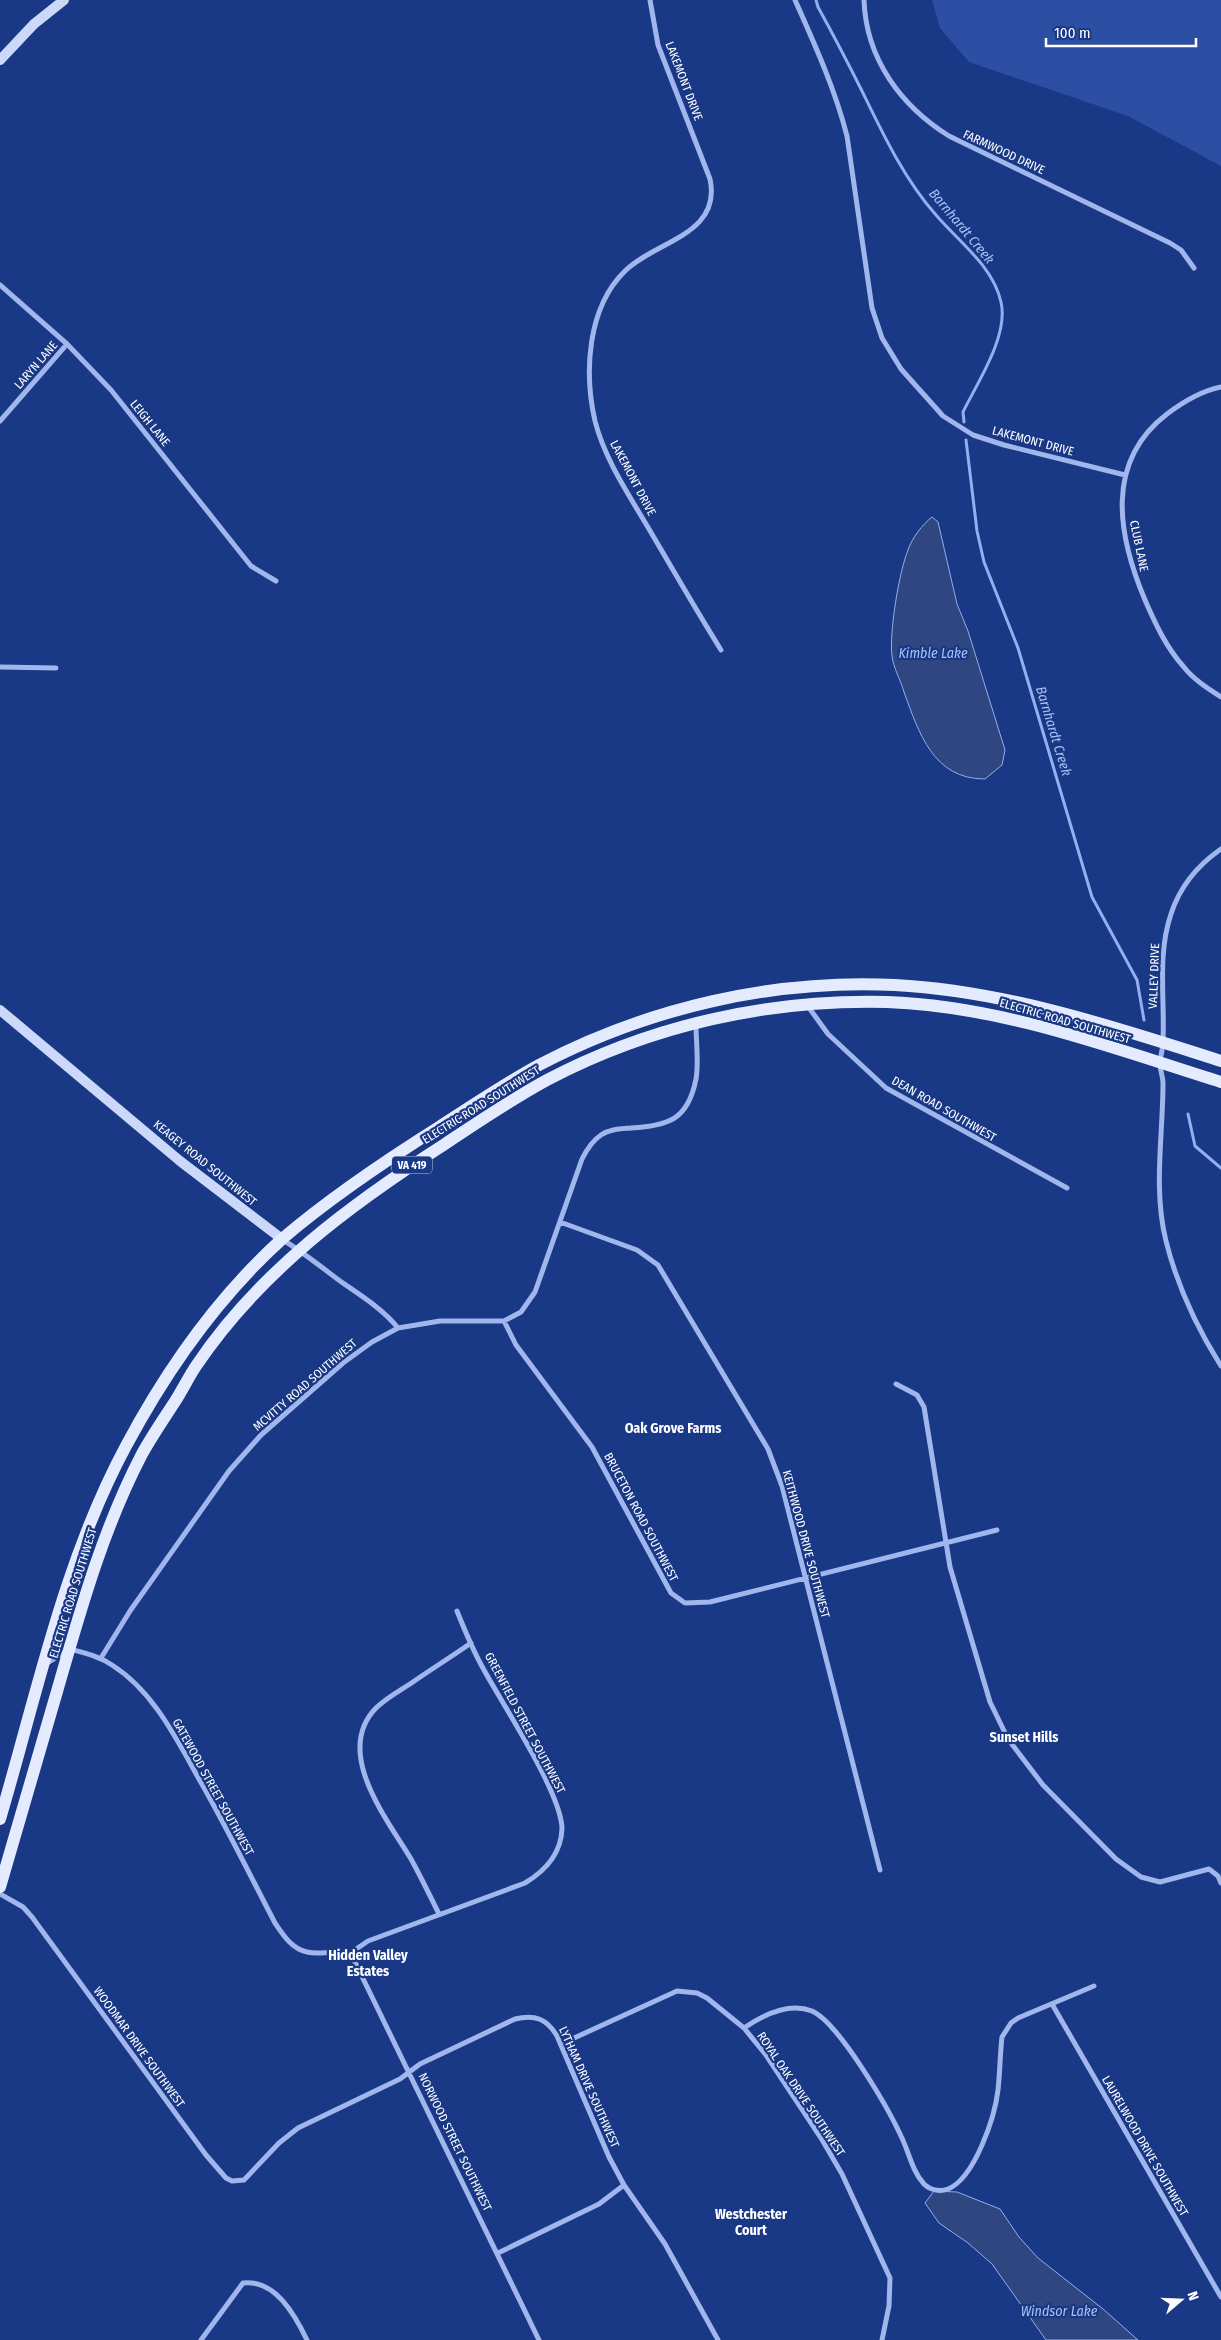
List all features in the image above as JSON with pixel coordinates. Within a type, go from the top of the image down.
[{"type":"main road","name":"ELECTRIC ROAD SOUTHWEST","points":[[0,1819],[42,1666],[85,1534],[102,1494],[140,1419],[180,1358],[236,1287],[282,1240],[349,1186],[400,1151],[540,1065],[625,1026],[718,1000],[808,986],[893,985],[938,988],[1031,1005],[1163,1042],[1221,1061]]},
{"type":"main road","name":"ELECTRIC ROAD SOUTHWEST","points":[[0,1887],[90,1577],[121,1498],[158,1426],[196,1366],[252,1297],[299,1250],[360,1199],[519,1096],[594,1058],[632,1042],[696,1022],[767,1008],[891,1002],[969,1010],[1024,1021],[1221,1082]]},
{"type":"street","points":[[0,60],[34,24],[64,0]]},
{"type":"street","name":"LAKEMONT DRIVE","points":[[650,0],[658,45],[710,179],[712,195],[708,210],[692,230],[637,261],[620,276],[606,296],[594,330],[591,351],[592,401],[595,421],[608,457],[721,650]]},
{"type":"street","name":"LAKEMONT DRIVE","points":[[795,0],[827,74],[840,110],[847,136],[872,308],[882,338],[901,369],[943,416],[973,435],[1004,446],[1125,475]]},
{"type":"street","name":"FARMWOOD DRIVE","points":[[864,0],[867,28],[881,66],[901,96],[930,124],[965,144],[1170,243],[1181,250],[1194,268]]},
{"type":"street","name":"LEIGH LANE","points":[[0,285],[67,344],[111,390],[251,566],[276,580]]},
{"type":"street","name":"LARYN LANE","points":[[0,421],[67,344]]},
{"type":"street","name":"CLUB LANE","points":[[1221,387],[1199,394],[1161,419],[1139,444],[1125,475],[1122,504],[1124,534],[1129,556],[1145,599],[1164,638],[1181,664],[1196,679],[1221,697]]},
{"type":"street","points":[[0,667],[56,668]]},
{"type":"street","name":"VALLEY DRIVE","points":[[1221,849],[1194,873],[1183,888],[1171,914],[1162,960],[1163,1042],[1160,1063],[1163,1082],[1159,1190],[1166,1240],[1184,1296],[1221,1366]]},
{"type":"street","name":"DEAN ROAD SOUTHWEST","points":[[807,1005],[828,1034],[886,1088],[1067,1188]]},
{"type":"street","name":"KEAGEY ROAD SOUTHWEST","points":[[0,1010],[180,1161],[282,1240],[299,1250],[385,1314],[398,1328]]},
{"type":"street","points":[[504,1321],[521,1312],[529,1303],[582,1159],[595,1140],[611,1130],[662,1126],[680,1115],[687,1105],[692,1093],[697,1070],[696,1022]]},
{"type":"street","name":"KEITHWOOD DRIVE SOUTHWEST","points":[[560,1222],[637,1250],[648,1257],[663,1272],[768,1449],[782,1486],[880,1870]]},
{"type":"street","name":"MCVITTY ROAD SOUTHWEST","points":[[101,1658],[130,1611],[203,1506],[250,1447],[343,1363],[372,1342],[398,1328],[440,1321],[504,1321]]},
{"type":"street","name":"BRUCETON ROAD SOUTHWEST","points":[[504,1321],[516,1345],[592,1447],[676,1599],[686,1603],[710,1602],[997,1530]]},
{"type":"street","points":[[896,1384],[917,1395],[924,1407],[945,1543],[973,1648],[990,1702],[1008,1739],[1043,1785],[1116,1859],[1141,1877],[1150,1880],[1166,1881],[1208,1869],[1218,1876],[1221,1883]]},
{"type":"street","name":"GREENFIELD STREET SOUTHWEST","points":[[350,1954],[368,1941],[536,1877],[552,1860],[561,1838],[560,1814],[555,1800],[471,1643],[456,1611]]},
{"type":"street","points":[[439,1914],[416,1868],[372,1795],[362,1767],[360,1736],[369,1716],[384,1701],[471,1643]]},
{"type":"street","points":[[42,1666],[70,1649]]},
{"type":"street","name":"GATEWOOD STREET SOUTHWEST","points":[[70,1649],[101,1658],[131,1680],[150,1700],[173,1732],[224,1824],[275,1923],[284,1936],[294,1946],[308,1952],[343,1952],[350,1954]]},
{"type":"street","name":"WOODMAR DRIVE SOUTHWEST","points":[[0,1894],[23,1907],[32,1917],[206,2155],[226,2178],[232,2181],[244,2180],[266,2158]]},
{"type":"street","name":"NORWOOD STREET SOUTHWEST","points":[[350,1954],[410,2072],[539,2340]]},
{"type":"street","points":[[744,2028],[756,2019],[783,2010],[805,2009],[821,2016],[848,2050],[879,2096],[902,2139],[919,2178],[931,2189],[944,2190],[957,2183],[966,2174],[985,2137],[994,2109],[1002,2037],[1006,2029],[1018,2018],[1094,1986]]},
{"type":"street","name":"ROYAL OAK DRIVE SOUTHWEST","points":[[560,2044],[677,1991],[697,1993],[707,1998],[744,2028],[766,2055],[821,2138],[842,2174],[886,2266],[891,2293],[882,2340]]},
{"type":"street","name":"LAURELWOOD DRIVE SOUTHWEST","points":[[1052,2004],[1221,2297]]},
{"type":"street","name":"LYTHAM DRIVE SOUTHWEST","points":[[266,2158],[279,2143],[298,2128],[410,2072],[420,2064],[515,2018],[525,2016],[540,2018],[548,2023],[560,2044],[609,2158],[624,2185],[665,2244],[718,2340]]},
{"type":"street","points":[[498,2253],[599,2204],[624,2185]]},
{"type":"street","points":[[201,2340],[243,2283],[258,2284],[282,2301],[299,2324],[307,2340]]},
{"type":"shaded area","points":[[932,0],[1221,0],[1221,166],[1128,116],[969,62],[940,28]]},
{"type":"water","name":"Kimble Lake","points":[[932,517],[938,522],[957,604],[968,631],[1005,750],[1002,765],[985,779],[967,777],[953,771],[940,762],[931,751],[916,723],[893,660],[891,646],[893,618],[905,560],[915,536]]},
{"type":"water","name":"Windsor Lake","points":[[934,2191],[957,2192],[1000,2209],[1019,2237],[1038,2258],[1103,2309],[1138,2340],[1046,2340],[992,2264],[968,2243],[939,2223],[925,2203]]},
{"type":"waterway","name":"Barnhardt Creek","points":[[816,0],[879,126],[914,187],[936,215],[983,266],[997,289],[1002,315],[1000,329],[990,359],[963,412],[964,422]]},
{"type":"waterway","name":"Barnhardt Creek","points":[[966,440],[977,531],[984,562],[1018,648],[1092,897],[1137,980],[1144,1020]]},
{"type":"waterway","name":"Barnhardt Creek","points":[[1188,1114],[1195,1146],[1221,1168]]},
{"type":"district","name":"Oak Grove Farms","points":[[673,1428]]},
{"type":"district","name":"Sunset Hills","points":[[1024,1737]]},
{"type":"district","name":"Hidden Valley Estates","points":[[368,1964]]},
{"type":"district","name":"Westchester Court","points":[[751,2222]]}]
